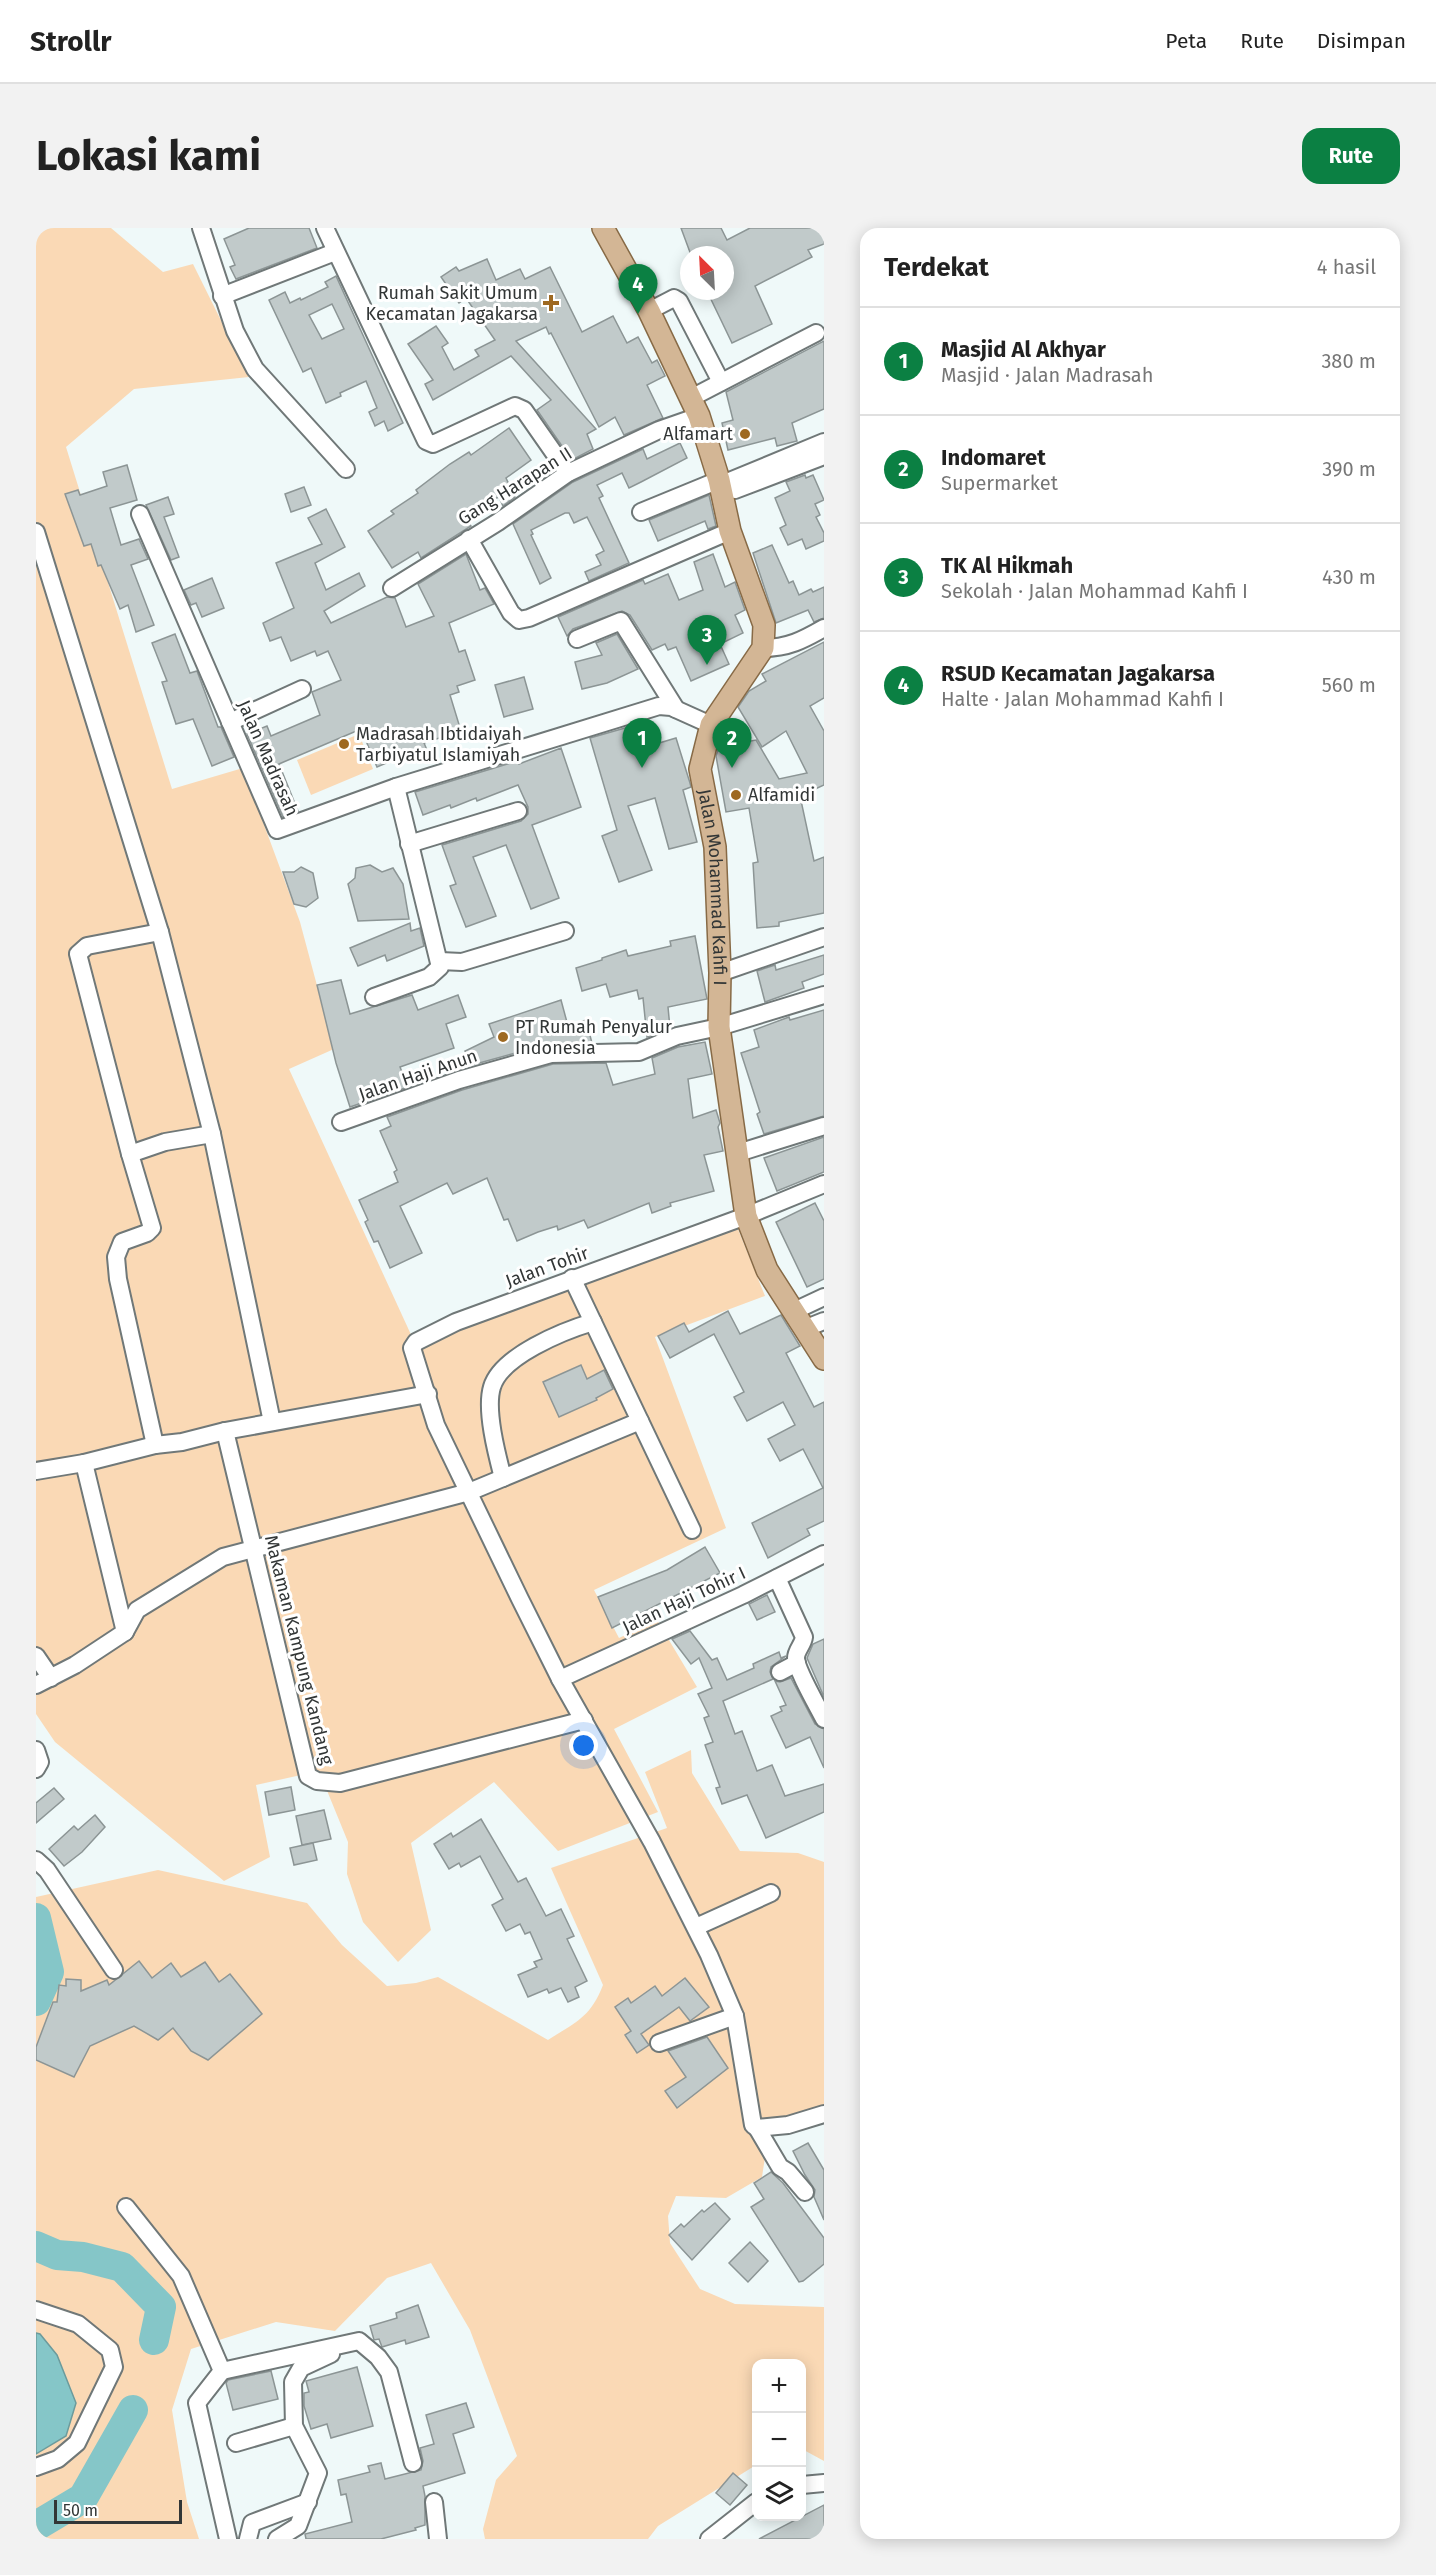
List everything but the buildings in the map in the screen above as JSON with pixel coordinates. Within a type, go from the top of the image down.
[{"type":"main road","points":[[603,228],[649,311],[695,407],[721,487],[730,531],[764,625],[763,648]]},
{"type":"main road","name":"Jalan Mohammad Kahfi I","points":[[763,648],[711,725],[700,769],[716,847],[720,973],[719,1027],[746,1216],[767,1270],[824,1359]]},
{"type":"street","points":[[201,228],[235,331],[255,369],[346,469]]},
{"type":"street","points":[[325,228],[426,441],[433,444],[515,406],[524,410],[568,473]]},
{"type":"street","points":[[222,296],[335,252]]},
{"type":"street","points":[[649,311],[674,298],[679,301],[722,382]]},
{"type":"street","name":"Gang Harapan II","points":[[392,588],[568,473],[658,430],[695,407],[722,382],[816,333]]},
{"type":"street","points":[[721,487],[824,442]]},
{"type":"street","points":[[641,512],[824,456]]},
{"type":"street","name":"Jalan Madrasah","points":[[140,514],[277,830],[396,787],[659,706],[676,709],[711,725]]},
{"type":"street","points":[[469,539],[511,613],[519,620],[529,618],[730,531]]},
{"type":"street","points":[[36,532],[160,932],[212,1134],[272,1422]]},
{"type":"street","points":[[577,639],[621,621],[676,709]]},
{"type":"street","points":[[763,648],[782,648],[800,642],[824,628]]},
{"type":"street","points":[[230,722],[302,689]]},
{"type":"street","points":[[374,997],[429,977],[440,967],[396,787]]},
{"type":"street","points":[[409,844],[518,811]]},
{"type":"street","points":[[440,961],[462,962],[565,931]]},
{"type":"street","points":[[155,1445],[118,1279],[116,1257],[122,1242],[147,1233],[152,1228],[130,1154],[78,954],[87,946],[160,932]]},
{"type":"street","points":[[720,973],[824,937]]},
{"type":"street","name":"Jalan Haji Anun","points":[[340,1122],[459,1080],[551,1054],[639,1052],[677,1036],[719,1027],[824,996]]},
{"type":"street","points":[[738,1153],[824,1126]]},
{"type":"street","points":[[130,1154],[165,1142],[212,1134]]},
{"type":"street","name":"Jalan Tohir","points":[[428,1394],[413,1356],[412,1348],[416,1342],[456,1322],[746,1216],[824,1184]]},
{"type":"street","points":[[572,1278],[692,1530]]},
{"type":"street","points":[[792,1312],[824,1297]]},
{"type":"street","points":[[804,1329],[824,1320]]},
{"type":"street","points":[[503,1478],[490,1408],[491,1388],[499,1371],[519,1356],[576,1327],[593,1322]]},
{"type":"street","points":[[36,1471],[155,1445],[182,1442],[225,1431],[428,1394],[436,1425],[560,1678],[652,1842],[696,1927],[735,2016],[753,2125],[780,2167],[788,2172],[805,2192]]},
{"type":"street","points":[[36,1656],[43,1682],[125,1632],[137,1610],[223,1557],[253,1547],[469,1492],[640,1421]]},
{"type":"street","name":"Makaman Kampung Kandang","points":[[225,1431],[308,1776],[317,1781],[340,1783],[584,1720]]},
{"type":"street","points":[[84,1462],[125,1632]]},
{"type":"street","name":"Jalan Haji Tohir I","points":[[560,1678],[824,1554]]},
{"type":"street","points":[[777,1578],[804,1637],[803,1643],[797,1650],[797,1663],[824,1719]]},
{"type":"street","points":[[780,1672],[797,1663]]},
{"type":"street","points":[[36,1750],[40,1762],[36,1769]]},
{"type":"street","points":[[36,1860],[47,1870],[114,1971]]},
{"type":"street","points":[[696,1927],[771,1893]]},
{"type":"street","points":[[659,2043],[735,2016]]},
{"type":"street","points":[[757,2128],[788,2125],[824,2114]]},
{"type":"street","points":[[126,2207],[181,2276],[222,2371]]},
{"type":"street","points":[[36,2310],[78,2324],[110,2350],[114,2367],[77,2443],[58,2459],[36,2467]]},
{"type":"street","points":[[228,2539],[197,2403],[222,2371],[359,2342]]},
{"type":"street","points":[[277,2539],[298,2526],[318,2472],[294,2426],[293,2382],[301,2368],[359,2342]]},
{"type":"street","points":[[359,2342],[378,2357],[389,2372],[413,2463]]},
{"type":"street","points":[[236,2443],[294,2426]]},
{"type":"street","points":[[806,2485],[824,2483]]},
{"type":"street","points":[[248,2539],[252,2523],[308,2502]]},
{"type":"street","points":[[434,2502],[438,2539]]},
{"type":"street","points":[[709,2539],[752,2505]]},
{"type":"shaded area","points":[[36,228],[111,228],[163,272],[193,264],[249,377],[134,389],[66,447],[172,789],[243,768],[300,922],[334,1049],[289,1069],[413,1339],[733,1217],[765,1296],[655,1337],[726,1528],[594,1590],[619,1638],[657,1620],[697,1687],[614,1729],[658,1812],[558,1851],[494,1782],[411,1843],[431,1930],[398,1962],[363,1922],[347,1874],[348,1842],[319,1771],[256,1785],[270,1857],[224,1881],[55,1742],[36,1714]]},
{"type":"shaded area","points":[[359,734],[373,769],[311,795],[297,760]]},
{"type":"shaded area","points":[[691,1750],[692,1773],[740,1851],[798,1853],[824,1862],[824,2121],[762,2125],[765,2157],[762,2177],[726,2198],[676,2196],[668,2216],[670,2243],[700,2289],[735,2304],[824,2307],[824,2461],[806,2451],[806,2359],[752,2359],[752,2467],[658,2526],[648,2539],[485,2539],[483,2529],[496,2480],[517,2456],[470,2330],[431,2263],[387,2278],[335,2331],[276,2322],[191,2349],[172,2410],[187,2502],[199,2539],[36,2539],[36,1897],[158,1870],[307,1903],[342,1945],[387,1986],[416,1983],[438,1977],[548,2040],[587,2012],[603,1985],[551,1868],[667,1828],[645,1772]]},
{"type":"water","points":[[36,2333],[40,2334],[57,2355],[76,2403],[66,2436],[36,2454]]},
{"type":"waterway","points":[[36,1918],[49,1972],[36,2001]]},
{"type":"waterway","points":[[36,2246],[57,2255],[83,2257],[122,2267],[161,2307],[154,2340]]},
{"type":"waterway","points":[[36,2526],[83,2498],[133,2410]]},
{"type":"place","name":"Rumah Sakit Umum Kecamatan Jagakarsa","points":[[551,303]]},
{"type":"place","name":"RSUD Kecamatan Jagakarsa","points":[[638,314]]},
{"type":"place","name":"Alfamart","points":[[745,434]]},
{"type":"place","name":"TK Al Hikmah","points":[[707,665]]},
{"type":"place","name":"Madrasah Ibtidaiyah Tarbiyatul Islamiyah","points":[[344,744]]},
{"type":"place","name":"Masjid Al Akhyar","points":[[642,768]]},
{"type":"place","name":"Indomaret","points":[[732,768]]},
{"type":"place","name":"Alfamidi","points":[[736,795]]},
{"type":"place","name":"PT Rumah Penyalur Indonesia","points":[[503,1037]]}]
